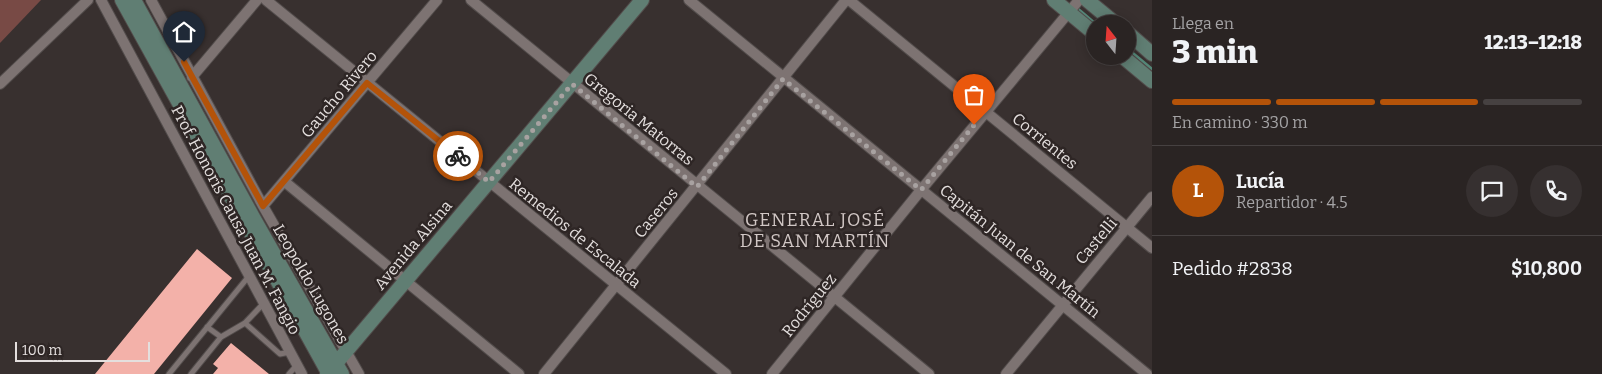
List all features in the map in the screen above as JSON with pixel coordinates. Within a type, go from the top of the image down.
[{"type":"main road","name":"Leopoldo Lugones","points":[[122,0],[333,372]]},
{"type":"main road","name":"Leopoldo Lugones","points":[[134,0],[253,217],[333,372]]},
{"type":"main road","name":"Avenida Alsina","points":[[333,372],[346,351],[642,0]]},
{"type":"main road","points":[[1054,0],[1077,4],[1098,15]]},
{"type":"main road","points":[[1077,4],[1086,19]]},
{"type":"main road","points":[[1136,40],[1152,54]]},
{"type":"main road","points":[[1133,65],[1152,81]]},
{"type":"street","points":[[0,84],[88,0]]},
{"type":"street","name":"Prof. Honoris Causa Juan M. Fangio","points":[[101,0],[263,304],[300,369]]},
{"type":"street","points":[[151,0],[263,206],[359,374]]},
{"type":"street","points":[[192,77],[257,0]]},
{"type":"street","name":"Remedios de Escalada","points":[[266,0],[726,374]]},
{"type":"street","name":"Gaucho Rivero","points":[[263,206],[437,0]]},
{"type":"street","name":"Gregoria Matorras","points":[[471,0],[697,187],[929,374]]},
{"type":"street","name":"Capitán Juan de San Martín","points":[[689,0],[783,79],[1147,374]]},
{"type":"street","name":"Caseros","points":[[544,374],[848,0]]},
{"type":"street","name":"Corrientes","points":[[848,0],[1152,248]]},
{"type":"street","name":"Rodríguez","points":[[772,374],[985,112],[1077,4]]},
{"type":"street","points":[[285,182],[519,374]]},
{"type":"street","name":"Castelli","points":[[1006,374],[1152,197]]},
{"type":"lane","points":[[169,374],[249,276]]},
{"type":"lane","points":[[191,374],[221,337],[245,323],[263,304]]},
{"type":"lane","points":[[245,323],[280,354],[290,352]]},
{"type":"lane","points":[[208,327],[221,337]]},
{"type":"lane","points":[[289,374],[300,369]]},
{"type":"shaded area","points":[[0,0],[41,0],[0,43]]},
{"type":"building","points":[[197,249],[232,278],[154,374],[95,374]]},
{"type":"building","points":[[231,343],[269,374],[213,374],[218,368],[213,364]]},
{"type":"waterway","points":[[1076,7],[1086,16]]},
{"type":"waterway","points":[[1136,56],[1152,69]]},
{"type":"way so far","points":[[458,156],[489,182],[572,84],[697,187],[783,79],[921,190],[974,125]]},
{"type":"district","name":"GENERAL JOSÉ DE SAN MARTÍN","points":[[815,230]]},
{"type":"route","points":[[184,62],[263,206],[367,83],[458,156]]}]
